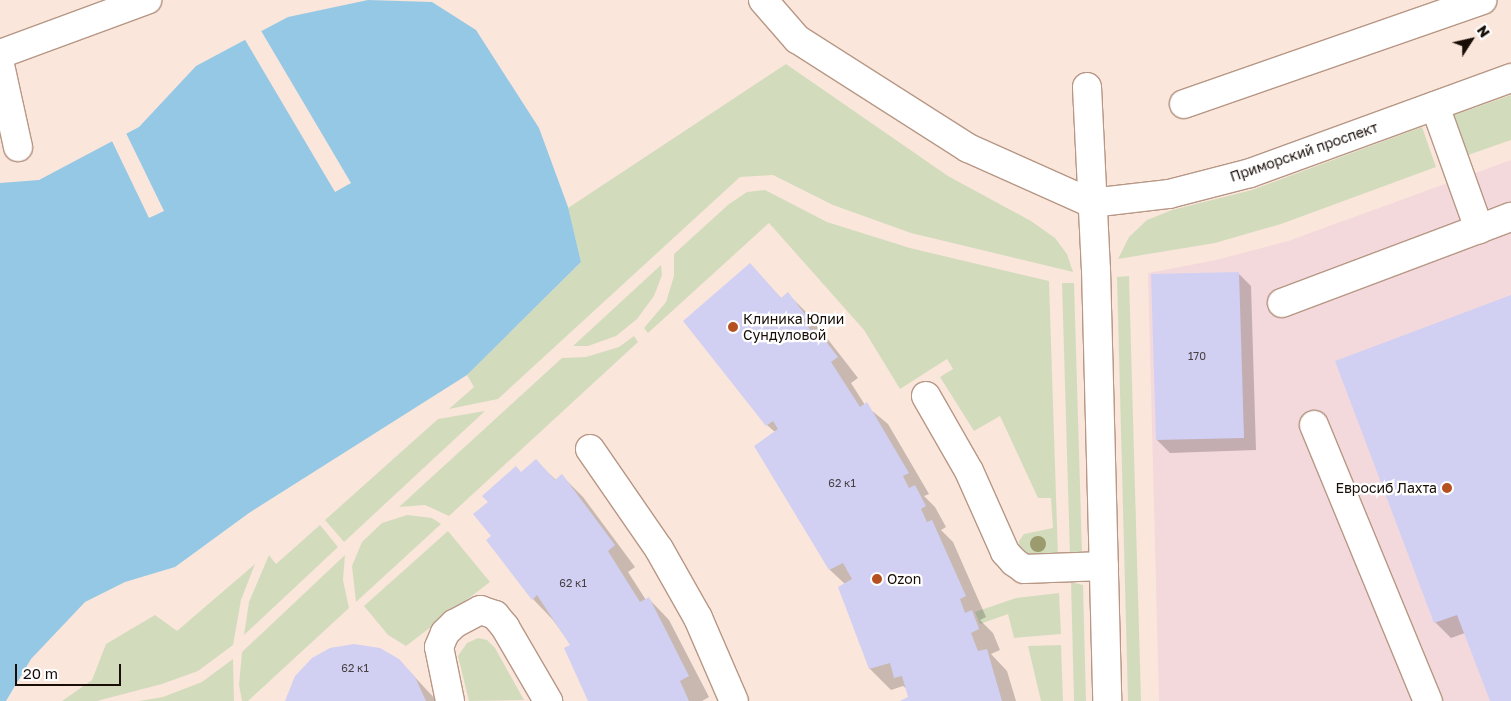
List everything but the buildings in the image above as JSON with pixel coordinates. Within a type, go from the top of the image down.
[{"type":"street","points":[[0,54],[147,0]]},
{"type":"street","points":[[763,0],[797,39],[968,148],[1092,203]]},
{"type":"street","points":[[1184,104],[1482,0]]},
{"type":"street","points":[[0,66],[18,147]]},
{"type":"street","name":"Приморский проспект","points":[[1092,203],[1169,194],[1250,173],[1511,78]]},
{"type":"street","points":[[1087,87],[1107,701]]},
{"type":"street","points":[[1434,106],[1479,229]]},
{"type":"street","points":[[1282,303],[1511,218]]},
{"type":"street","points":[[926,396],[969,471],[1005,552],[1014,562],[1024,569],[1104,566]]},
{"type":"street","points":[[1314,425],[1428,701]]},
{"type":"street","points":[[590,449],[659,549],[698,618],[734,701]]},
{"type":"street","points":[[450,701],[439,647],[445,633],[454,624],[480,610],[495,615],[505,627],[548,701]]},
{"type":"shaded area","points":[[1511,160],[1511,701],[1159,701],[1148,273],[1216,260],[1288,241]]},
{"type":"green space","points":[[786,64],[948,176],[1031,221],[1055,238],[1067,254],[1073,272],[911,233],[833,205],[773,175],[740,177],[498,399],[449,409],[474,387],[467,375],[581,262],[568,208]]},
{"type":"green space","points":[[1511,95],[1511,140],[1468,155],[1454,115]]},
{"type":"green space","points":[[1422,127],[1436,167],[1281,224],[1215,243],[1118,259],[1129,237],[1147,220],[1172,210],[1252,190]]},
{"type":"green space","points":[[765,190],[827,222],[910,248],[1049,281],[1058,557],[1032,557],[1020,551],[1019,541],[1024,534],[1053,528],[1051,498],[1038,498],[1000,416],[974,431],[940,377],[953,369],[947,359],[900,389],[864,330],[769,223],[648,333],[644,328],[666,302],[674,276],[674,254],[729,204],[747,192]]},
{"type":"green space","points":[[661,265],[662,275],[654,296],[637,319],[616,336],[588,346],[573,346]]},
{"type":"green space","points":[[1129,276],[1141,701],[1128,701],[1117,277]]},
{"type":"green space","points":[[1062,283],[1074,283],[1082,553],[1070,556]]},
{"type":"green space","points":[[634,336],[638,342],[449,516],[425,505],[399,507],[562,358],[586,357],[619,347]]},
{"type":"green space","points":[[485,411],[344,542],[325,520],[438,419]]},
{"type":"green space","points":[[407,515],[432,518],[441,524],[356,602],[352,566],[362,542],[382,523]]},
{"type":"green space","points":[[320,525],[338,547],[244,635],[249,602],[269,555],[276,564]]},
{"type":"green space","points":[[448,531],[490,582],[406,646],[388,635],[364,606]]},
{"type":"green space","points":[[345,555],[343,580],[349,608],[248,701],[242,701],[239,685],[242,652]]},
{"type":"green space","points":[[255,564],[241,600],[233,645],[198,671],[162,684],[97,701],[62,701],[92,680],[106,644],[155,615],[177,631]]},
{"type":"green space","points":[[1071,582],[1083,585],[1086,701],[1074,701]]},
{"type":"green space","points":[[1059,593],[1061,634],[1014,638],[1008,614],[980,624],[975,612],[1016,598]]},
{"type":"green space","points":[[478,638],[487,640],[495,648],[524,700],[469,701],[458,656],[467,643]]},
{"type":"green space","points":[[1061,645],[1063,701],[1041,701],[1028,646]]},
{"type":"green space","points":[[233,659],[234,701],[139,701],[163,697],[202,682]]},
{"type":"water","points":[[368,0],[432,2],[476,30],[539,128],[568,207],[581,262],[467,375],[249,513],[175,567],[125,582],[85,602],[31,659],[6,701],[0,701],[0,183],[39,180],[139,127],[196,66],[288,17]]},
{"type":"pier","points":[[260,29],[351,183],[335,192],[244,38]]},
{"type":"pier","points":[[125,131],[164,211],[149,218],[111,139]]},
{"type":"place","name":"Клиника Юлии Сундуловой","points":[[733,327]]},
{"type":"place","name":"Евросиб Лахта","points":[[1447,488]]},
{"type":"place","name":"Ozon","points":[[877,579]]}]
